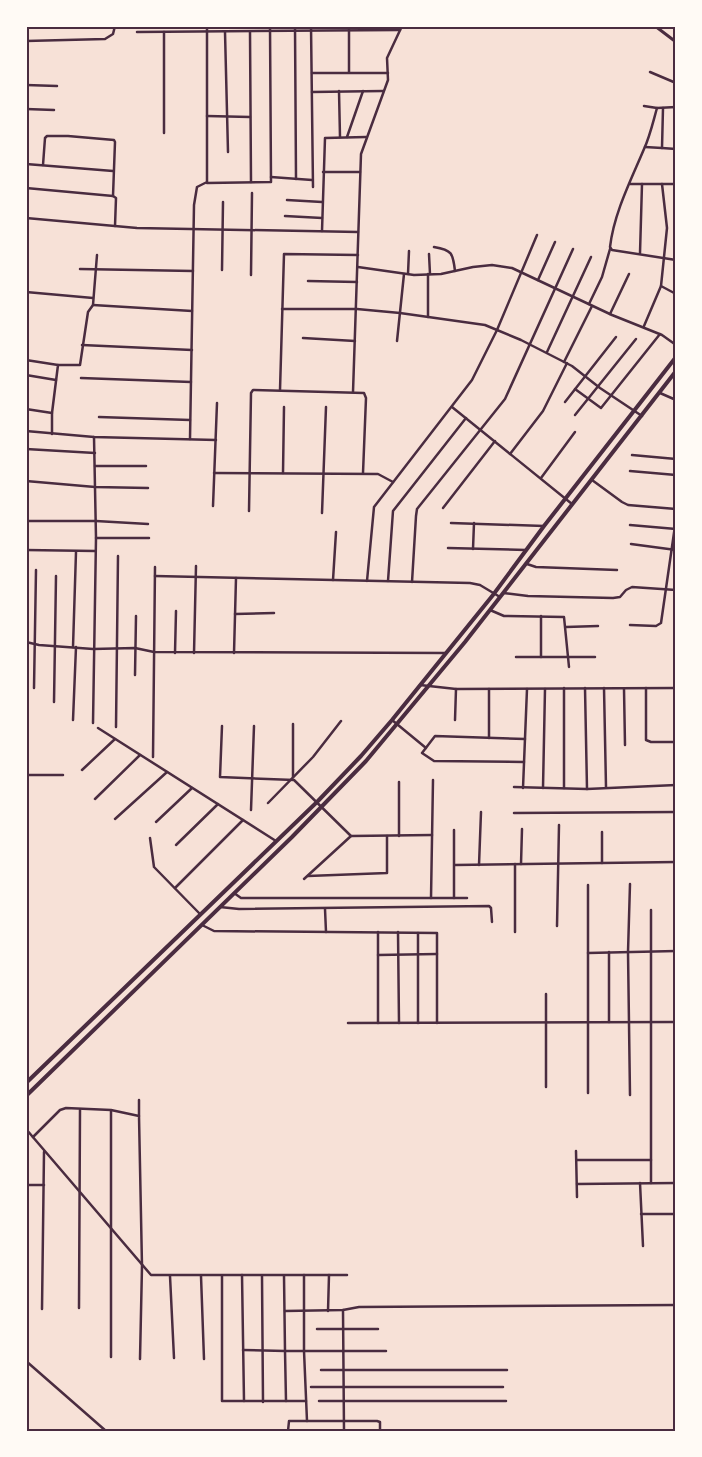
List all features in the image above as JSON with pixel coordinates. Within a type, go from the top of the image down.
[{"type":"main road","points":[[655,26],[676,42]]},
{"type":"main road","points":[[26,1083],[317,802],[361,756],[493,595],[544,526],[676,358]]},
{"type":"main road","points":[[26,1096],[202,925],[366,761],[500,598],[676,371]]},
{"type":"main road","points":[[221,894],[226,900]]},
{"type":"street","points":[[26,41],[105,39],[113,34],[115,26]]},
{"type":"street","points":[[171,26],[171,32]]},
{"type":"street","points":[[206,26],[207,183]]},
{"type":"street","points":[[190,439],[196,188],[207,183],[271,182],[270,26]]},
{"type":"street","points":[[295,26],[296,179]]},
{"type":"street","points":[[349,26],[349,73]]},
{"type":"street","points":[[353,392],[361,154],[388,80],[387,58],[402,26]]},
{"type":"street","points":[[311,28],[313,187]]},
{"type":"street","points":[[137,32],[295,31],[311,28],[349,31],[370,28],[400,30]]},
{"type":"street","points":[[164,32],[164,133]]},
{"type":"street","points":[[225,32],[228,152]]},
{"type":"street","points":[[250,32],[251,182]]},
{"type":"street","points":[[311,72],[388,73]]},
{"type":"street","points":[[650,72],[676,83]]},
{"type":"street","points":[[26,85],[57,86]]},
{"type":"street","points":[[339,91],[340,137]]},
{"type":"street","points":[[346,137],[363,91]]},
{"type":"street","points":[[312,92],[384,91]]},
{"type":"street","points":[[644,106],[657,108],[676,107]]},
{"type":"street","points":[[510,454],[543,411],[566,362],[602,276],[615,225],[629,184],[645,147],[657,108]]},
{"type":"street","points":[[662,148],[663,108]]},
{"type":"street","points":[[26,109],[54,110]]},
{"type":"street","points":[[207,116],[251,117]]},
{"type":"street","points":[[43,165],[47,136],[68,136],[114,141],[113,196],[116,198],[114,226]]},
{"type":"street","points":[[322,231],[325,138],[366,137]]},
{"type":"street","points":[[645,147],[676,149]]},
{"type":"street","points":[[26,164],[114,171]]},
{"type":"street","points":[[323,172],[360,172]]},
{"type":"street","points":[[271,177],[313,180]]},
{"type":"street","points":[[629,184],[676,184]]},
{"type":"street","points":[[640,253],[642,184]]},
{"type":"street","points":[[644,326],[661,286],[665,258],[667,228],[662,184]]},
{"type":"street","points":[[113,196],[27,188],[26,218],[137,228],[358,232]]},
{"type":"street","points":[[251,275],[252,193]]},
{"type":"street","points":[[287,200],[322,202]]},
{"type":"street","points":[[222,270],[223,202]]},
{"type":"street","points":[[285,216],[322,218]]},
{"type":"street","points":[[367,581],[374,507],[472,380],[497,330],[537,235]]},
{"type":"street","points":[[538,280],[554,242]]},
{"type":"street","points":[[434,247],[445,248],[450,251],[454,259],[455,271]]},
{"type":"street","points":[[412,582],[418,510],[506,399],[573,249]]},
{"type":"street","points":[[610,249],[676,260]]},
{"type":"street","points":[[397,340],[409,251]]},
{"type":"street","points":[[280,390],[284,254],[358,256]]},
{"type":"street","points":[[428,317],[429,254]]},
{"type":"street","points":[[26,360],[79,366],[88,312],[93,306],[97,255]]},
{"type":"street","points":[[547,352],[591,257]]},
{"type":"street","points":[[358,267],[406,274],[429,274],[492,265],[512,268],[610,314],[644,326],[676,345]]},
{"type":"street","points":[[80,269],[193,271]]},
{"type":"street","points":[[610,314],[629,274]]},
{"type":"street","points":[[308,281],[357,282]]},
{"type":"street","points":[[661,286],[676,294]]},
{"type":"street","points":[[26,292],[94,298]]},
{"type":"street","points":[[93,306],[192,311]]},
{"type":"street","points":[[282,309],[357,309],[486,325],[566,362],[642,416]]},
{"type":"street","points":[[575,389],[601,408],[660,334]]},
{"type":"street","points":[[566,402],[616,337]]},
{"type":"street","points":[[303,338],[355,341]]},
{"type":"street","points":[[575,415],[636,339]]},
{"type":"street","points":[[82,345],[192,350]]},
{"type":"street","points":[[52,434],[52,412],[58,365]]},
{"type":"street","points":[[26,375],[56,380]]},
{"type":"street","points":[[81,378],[191,382]]},
{"type":"street","points":[[249,511],[248,473],[251,392],[253,390],[362,392],[366,395],[363,474]]},
{"type":"street","points":[[660,393],[676,400]]},
{"type":"street","points":[[212,506],[217,403]]},
{"type":"street","points":[[452,406],[572,504]]},
{"type":"street","points":[[283,473],[284,407]]},
{"type":"street","points":[[322,513],[326,407]]},
{"type":"street","points":[[26,410],[52,412]]},
{"type":"street","points":[[99,417],[190,420]]},
{"type":"street","points":[[388,581],[393,511],[466,418]]},
{"type":"street","points":[[26,431],[94,437],[216,440]]},
{"type":"street","points":[[541,478],[576,432]]},
{"type":"street","points":[[93,723],[96,538],[94,437]]},
{"type":"street","points":[[443,508],[495,441]]},
{"type":"street","points":[[26,449],[95,453]]},
{"type":"street","points":[[632,455],[676,459]]},
{"type":"street","points":[[95,466],[146,466]]},
{"type":"street","points":[[630,471],[676,475]]},
{"type":"street","points":[[214,473],[381,474],[393,482]]},
{"type":"street","points":[[592,480],[628,505],[676,508]]},
{"type":"street","points":[[26,481],[95,487],[148,488]]},
{"type":"street","points":[[630,625],[659,625],[676,519]]},
{"type":"street","points":[[26,521],[96,521],[148,524]]},
{"type":"street","points":[[451,522],[544,526]]},
{"type":"street","points":[[472,549],[474,523]]},
{"type":"street","points":[[630,525],[675,529]]},
{"type":"street","points":[[333,580],[336,532]]},
{"type":"street","points":[[96,538],[149,538]]},
{"type":"street","points":[[631,544],[676,550]]},
{"type":"street","points":[[448,548],[526,550]]},
{"type":"street","points":[[26,550],[95,551]]},
{"type":"street","points":[[73,720],[76,552]]},
{"type":"street","points":[[116,727],[118,556]]},
{"type":"street","points":[[526,563],[536,567],[617,570]]},
{"type":"street","points":[[194,653],[196,566]]},
{"type":"street","points":[[153,756],[155,567]]},
{"type":"street","points":[[34,688],[36,570]]},
{"type":"street","points":[[54,702],[56,576]]},
{"type":"street","points":[[155,576],[470,583],[480,585],[500,598]]},
{"type":"street","points":[[234,653],[236,578]]},
{"type":"street","points":[[503,593],[528,596],[618,598],[632,587],[676,590]]},
{"type":"street","points":[[490,610],[504,616],[564,617],[569,667]]},
{"type":"street","points":[[175,653],[176,611]]},
{"type":"street","points":[[235,614],[274,613]]},
{"type":"street","points":[[135,675],[136,616]]},
{"type":"street","points":[[541,616],[541,657]]},
{"type":"street","points":[[566,627],[598,626]]},
{"type":"street","points":[[26,642],[36,645],[93,649],[135,648],[154,652],[175,653],[446,653]]},
{"type":"street","points":[[516,657],[595,657]]},
{"type":"street","points":[[420,685],[456,689],[676,688]]},
{"type":"street","points":[[564,688],[564,788]]},
{"type":"street","points":[[585,688],[587,789]]},
{"type":"street","points":[[604,688],[606,787]]},
{"type":"street","points":[[624,688],[625,745]]},
{"type":"street","points":[[646,688],[646,740],[651,742],[676,742]]},
{"type":"street","points":[[455,720],[456,689]]},
{"type":"street","points":[[489,689],[489,738]]},
{"type":"street","points":[[524,788],[527,689]]},
{"type":"street","points":[[543,788],[545,689]]},
{"type":"street","points":[[392,720],[426,748]]},
{"type":"street","points":[[268,803],[313,757],[341,721]]},
{"type":"street","points":[[292,779],[293,724]]},
{"type":"street","points":[[222,726],[220,778],[292,779],[351,836]]},
{"type":"street","points":[[251,810],[254,726]]},
{"type":"street","points":[[98,728],[276,841]]},
{"type":"street","points":[[524,762],[434,761],[422,753],[435,736],[525,739]]},
{"type":"street","points":[[82,770],[115,739]]},
{"type":"street","points":[[95,799],[140,755]]},
{"type":"street","points":[[115,819],[167,772]]},
{"type":"street","points":[[26,775],[63,775]]},
{"type":"street","points":[[431,898],[433,780]]},
{"type":"street","points":[[399,782],[399,836]]},
{"type":"street","points":[[514,787],[587,789],[676,784]]},
{"type":"street","points":[[156,822],[192,788]]},
{"type":"street","points":[[176,845],[218,804]]},
{"type":"street","points":[[479,865],[482,812]]},
{"type":"street","points":[[514,813],[676,812]]},
{"type":"street","points":[[175,888],[243,820]]},
{"type":"street","points":[[557,926],[560,826]]},
{"type":"street","points":[[521,864],[522,829]]},
{"type":"street","points":[[454,830],[454,898]]},
{"type":"street","points":[[602,832],[602,863]]},
{"type":"street","points":[[304,879],[351,836],[432,835]]},
{"type":"street","points":[[308,876],[387,873],[387,836]]},
{"type":"street","points":[[150,838],[154,867],[200,914]]},
{"type":"street","points":[[455,865],[676,862]]},
{"type":"street","points":[[515,864],[516,932]]},
{"type":"street","points":[[630,884],[628,952],[630,1095]]},
{"type":"street","points":[[588,885],[588,1093]]},
{"type":"street","points":[[234,893],[241,898],[467,898]]},
{"type":"street","points":[[220,907],[234,910],[489,906],[491,908],[492,922]]},
{"type":"street","points":[[325,909],[326,932]]},
{"type":"street","points":[[650,910],[651,1183]]},
{"type":"street","points":[[202,925],[214,931],[437,934],[437,1024]]},
{"type":"street","points":[[378,932],[378,1023]]},
{"type":"street","points":[[398,932],[399,1023]]},
{"type":"street","points":[[418,933],[418,1024]]},
{"type":"street","points":[[588,953],[676,951]]},
{"type":"street","points":[[609,952],[609,1022]]},
{"type":"street","points":[[378,955],[437,954]]},
{"type":"street","points":[[546,994],[546,1087]]},
{"type":"street","points":[[348,1023],[676,1022]]},
{"type":"street","points":[[139,1100],[142,1266],[140,1359]]},
{"type":"street","points":[[33,1137],[62,1108],[111,1110],[138,1116]]},
{"type":"street","points":[[79,1308],[78,1191],[80,1109]]},
{"type":"street","points":[[111,1110],[111,1357]]},
{"type":"street","points":[[26,1129],[142,1266],[152,1275],[347,1275]]},
{"type":"street","points":[[42,1309],[44,1151]]},
{"type":"street","points":[[576,1151],[577,1197]]},
{"type":"street","points":[[576,1160],[651,1160]]},
{"type":"street","points":[[577,1184],[676,1183]]},
{"type":"street","points":[[640,1184],[643,1246]]},
{"type":"street","points":[[26,1185],[44,1185]]},
{"type":"street","points":[[641,1214],[676,1214]]},
{"type":"street","points":[[242,1275],[244,1402]]},
{"type":"street","points":[[262,1275],[262,1402]]},
{"type":"street","points":[[284,1275],[286,1402]]},
{"type":"street","points":[[304,1275],[304,1351],[307,1421]]},
{"type":"street","points":[[328,1311],[329,1275]]},
{"type":"street","points":[[170,1276],[174,1358]]},
{"type":"street","points":[[201,1276],[204,1359]]},
{"type":"street","points":[[222,1276],[222,1400],[224,1402],[306,1401]]},
{"type":"street","points":[[285,1311],[328,1311],[359,1307],[676,1305]]},
{"type":"street","points":[[343,1310],[344,1431]]},
{"type":"street","points":[[317,1329],[378,1329]]},
{"type":"street","points":[[243,1350],[386,1351]]},
{"type":"street","points":[[26,1360],[106,1431]]},
{"type":"street","points":[[321,1370],[507,1370]]},
{"type":"street","points":[[310,1387],[503,1387]]},
{"type":"street","points":[[319,1401],[506,1401]]},
{"type":"street","points":[[288,1431],[289,1421],[379,1421],[380,1431]]}]
